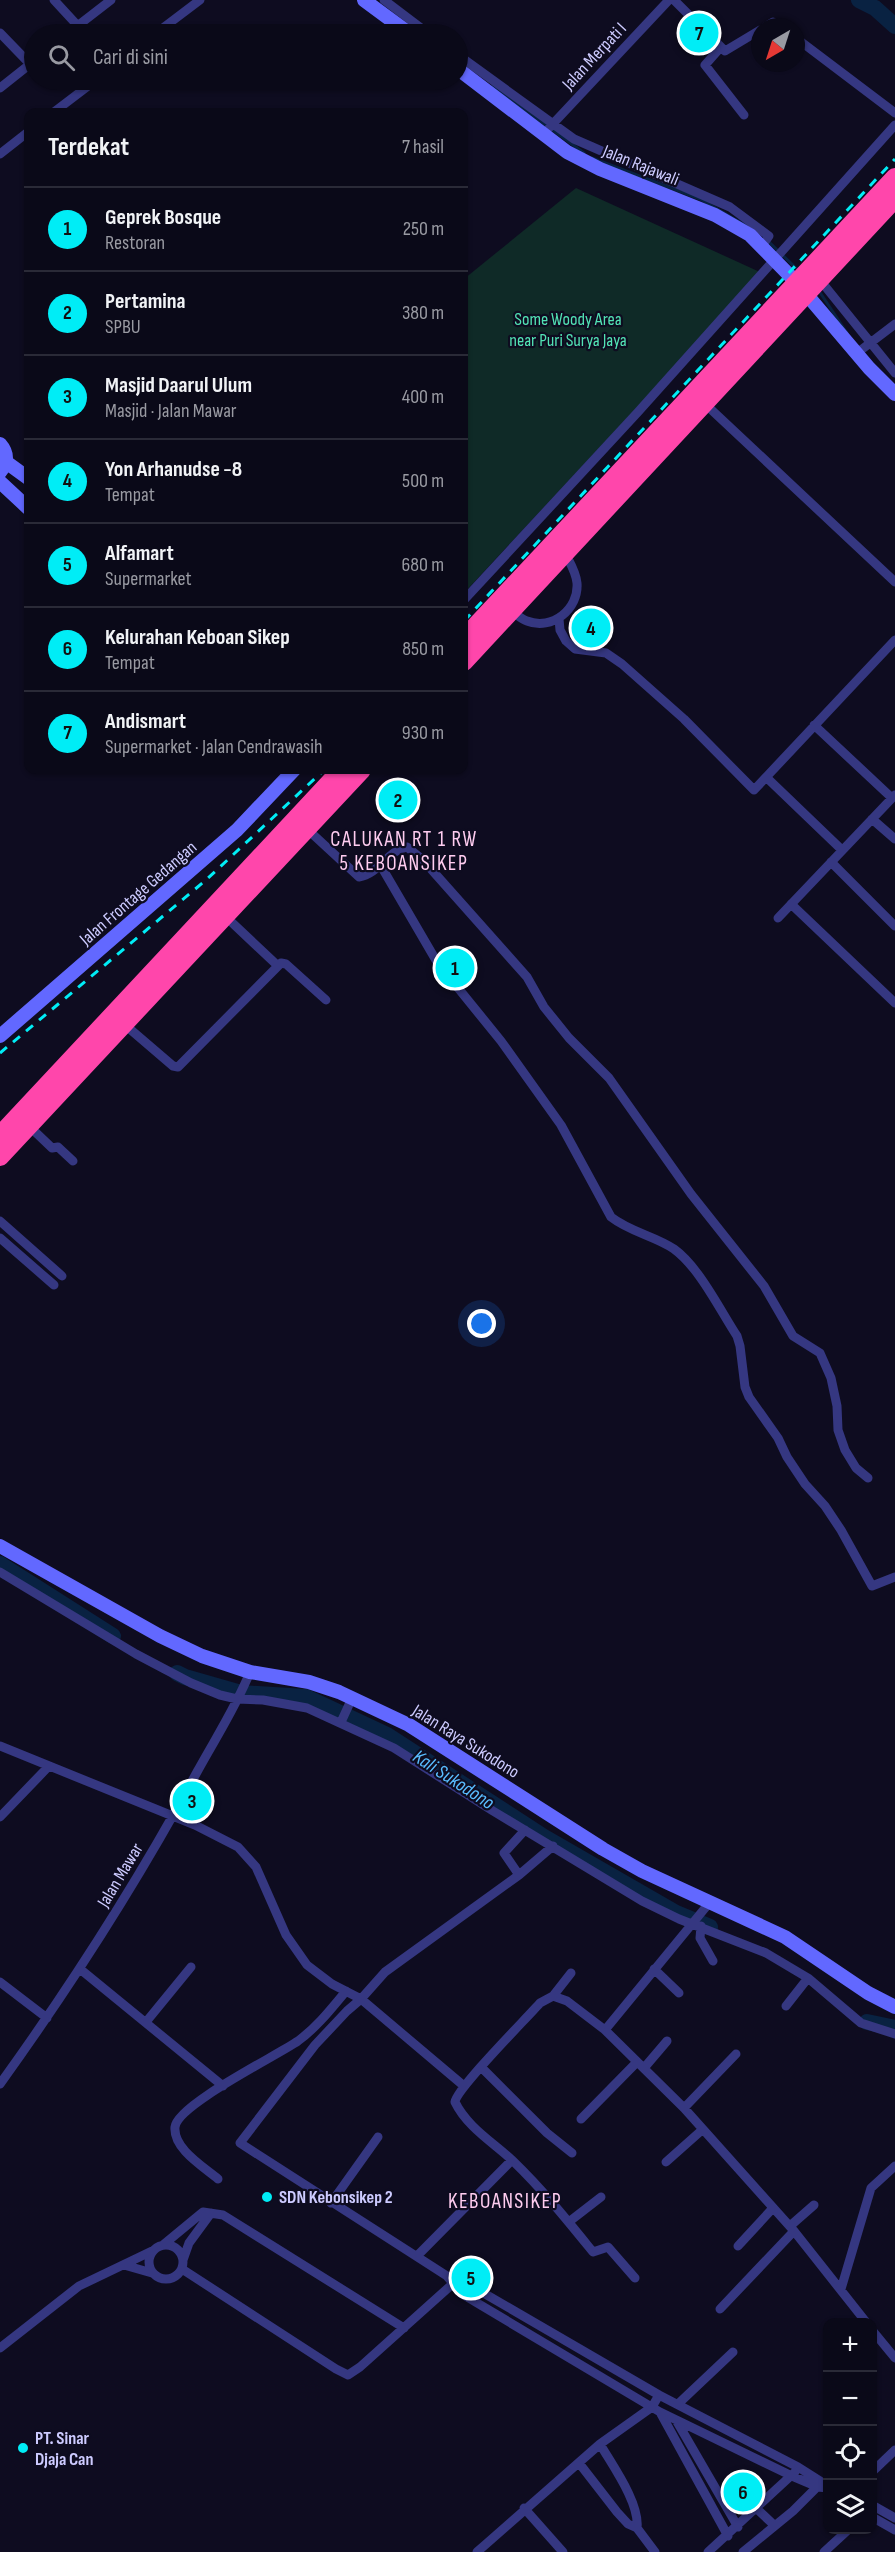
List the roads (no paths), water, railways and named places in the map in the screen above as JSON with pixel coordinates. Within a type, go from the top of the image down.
[{"type":"highway","points":[[809,282],[895,177]]},
{"type":"highway","points":[[468,634],[809,282],[895,199]]},
{"type":"highway","points":[[468,658],[565,553],[699,398]]},
{"type":"highway","points":[[0,1135],[337,774]]},
{"type":"highway","points":[[0,1156],[358,774]]},
{"type":"street","points":[[54,0],[76,24]]},
{"type":"street","points":[[81,24],[111,0]]},
{"type":"street","points":[[168,24],[200,0]]},
{"type":"street","points":[[364,0],[396,24]]},
{"type":"street","points":[[384,0],[416,24]]},
{"type":"street","name":"Jalan Merpati I","points":[[548,130],[669,0]]},
{"type":"street","points":[[674,0],[720,48],[728,51],[751,36]]},
{"type":"street","points":[[0,33],[24,56]]},
{"type":"street","points":[[805,45],[895,112]]},
{"type":"street","points":[[720,48],[705,65],[744,115]]},
{"type":"street","points":[[468,63],[548,130]]},
{"type":"street","points":[[0,88],[24,69]]},
{"type":"street","name":"Jalan Rajawali","points":[[468,76],[548,130],[567,152],[600,169],[726,220],[765,243],[809,282],[864,349],[895,394]]},
{"type":"street","points":[[59,108],[83,90]]},
{"type":"street","points":[[468,596],[638,412],[895,125]]},
{"type":"street","points":[[0,154],[24,135]]},
{"type":"street","points":[[809,282],[864,349],[895,373]]},
{"type":"street","points":[[864,349],[895,324]]},
{"type":"street","points":[[699,398],[895,582]]},
{"type":"street","points":[[0,444],[5,451],[3,467],[24,476]]},
{"type":"street","points":[[0,482],[24,504]]},
{"type":"street","points":[[511,611],[527,622],[543,624],[559,619],[573,605],[577,585],[576,576],[565,553]]},
{"type":"street","points":[[559,619],[560,630],[566,641],[575,649],[606,653],[622,664],[684,719],[754,790],[895,640]]},
{"type":"street","points":[[778,918],[893,797],[814,725]]},
{"type":"street","name":"Jalan Frontage Gedangan","points":[[0,1036],[237,830],[290,774]]},
{"type":"street","points":[[766,777],[842,850]]},
{"type":"street","points":[[872,819],[895,839]]},
{"type":"street","points":[[307,829],[360,877],[364,877],[381,866],[397,849],[407,848],[423,860],[527,977],[544,1007],[569,1038],[609,1078],[691,1194],[764,1286],[793,1336],[820,1353],[831,1378],[837,1407],[838,1430],[845,1450],[856,1468],[868,1478]]},
{"type":"street","points":[[831,862],[895,926]]},
{"type":"street","points":[[381,866],[438,962],[501,1041],[561,1125],[611,1217],[620,1224],[671,1247],[682,1256],[698,1277],[737,1336],[745,1388],[749,1397],[778,1438],[787,1457],[805,1484],[825,1506],[841,1530],[872,1586],[895,1577]]},
{"type":"street","points":[[791,904],[895,1003]]},
{"type":"street","points":[[225,916],[277,965]]},
{"type":"street","points":[[124,1024],[173,1066],[178,1067],[281,963],[286,964],[326,1000]]},
{"type":"street","points":[[29,1126],[52,1148],[58,1147],[73,1161]]},
{"type":"street","points":[[0,1221],[62,1276]]},
{"type":"street","points":[[0,1238],[54,1285]]},
{"type":"street","name":"Jalan Raya Sukodono","points":[[0,1546],[170,1641],[202,1656],[249,1676],[309,1682],[409,1725],[642,1871],[707,1905],[785,1937],[868,1993],[895,2007]]},
{"type":"street","points":[[0,1572],[169,1673],[208,1691],[307,1708],[342,1720],[394,1748],[642,1900],[766,1953],[808,1978],[861,2024],[895,2034]]},
{"type":"street","name":"Jalan Mawar","points":[[0,2084],[47,2018],[127,1896],[174,1816],[249,1676]]},
{"type":"street","points":[[342,1720],[351,1700]]},
{"type":"street","points":[[0,1746],[174,1816],[217,1835],[247,1855],[270,1893],[286,1935],[295,1951],[307,1965],[332,1984],[356,1996],[464,2086]]},
{"type":"street","points":[[0,1817],[48,1767]]},
{"type":"street","points":[[519,1875],[504,1853],[525,1830]]},
{"type":"street","points":[[218,2179],[178,2141],[175,2125],[184,2112],[297,2041],[385,1972],[519,1875],[553,1846]]},
{"type":"street","points":[[605,2030],[654,1969],[696,1924],[707,1905]]},
{"type":"street","points":[[696,1924],[700,1938],[713,1961]]},
{"type":"street","points":[[146,2022],[191,1967]]},
{"type":"street","points":[[80,1969],[224,2086]]},
{"type":"street","points":[[654,1969],[679,1994]]},
{"type":"street","points":[[571,1973],[553,1996],[540,2003],[481,2067],[455,2099],[461,2111],[570,2221],[593,2252],[608,2247],[635,2278]]},
{"type":"street","points":[[786,2006],[808,1978]]},
{"type":"street","points":[[0,1982],[47,2018]]},
{"type":"street","points":[[356,1996],[346,2011],[315,2045],[240,2143],[455,2282],[659,2395],[798,2468],[823,2485]]},
{"type":"street","points":[[553,1996],[567,2001],[605,2030],[684,2108],[792,2229],[863,2318]]},
{"type":"street","points":[[645,2068],[667,2041]]},
{"type":"street","points":[[684,2108],[736,2054]]},
{"type":"street","points":[[581,2119],[637,2062]]},
{"type":"street","points":[[481,2067],[547,2133],[572,2153]]},
{"type":"street","points":[[666,2162],[702,2130]]},
{"type":"street","points":[[331,2203],[378,2137]]},
{"type":"street","points":[[417,2256],[512,2160]]},
{"type":"street","points":[[841,2289],[871,2188],[895,2166]]},
{"type":"street","points":[[570,2221],[601,2198]]},
{"type":"street","points":[[720,2309],[814,2205]]},
{"type":"street","points":[[738,2246],[774,2208]]},
{"type":"street","points":[[0,2348],[79,2286],[153,2251],[203,2212],[230,2218],[404,2328]]},
{"type":"street","points":[[124,2265],[152,2273],[159,2278],[168,2279],[176,2276],[189,2243],[211,2213]]},
{"type":"street","points":[[163,2245],[172,2246],[179,2252],[182,2264],[346,2374],[354,2373],[455,2282]]},
{"type":"street","points":[[152,2273],[149,2266],[153,2251]]},
{"type":"street","points":[[455,2282],[462,2294],[656,2409],[792,2476],[823,2486]]},
{"type":"street","points":[[877,2335],[895,2358]]},
{"type":"street","points":[[678,2404],[733,2352]]},
{"type":"street","points":[[659,2395],[656,2409],[728,2536]]},
{"type":"street","points":[[479,2551],[524,2508],[600,2444],[656,2409]]},
{"type":"street","points":[[676,2420],[738,2527]]},
{"type":"street","points":[[600,2444],[632,2503],[637,2516],[637,2528]]},
{"type":"street","points":[[877,2468],[895,2450]]},
{"type":"street","points":[[579,2463],[617,2512],[628,2524],[637,2528],[655,2552]]},
{"type":"street","points":[[708,2552],[738,2527],[798,2468]]},
{"type":"street","points":[[743,2552],[823,2487]]},
{"type":"street","points":[[524,2508],[562,2552]]},
{"type":"street","points":[[877,2508],[895,2518]]},
{"type":"street","points":[[757,2509],[774,2525]]},
{"type":"street","points":[[877,2519],[895,2530]]},
{"type":"street","points":[[824,2552],[843,2534]]},
{"type":"waterway","points":[[859,0],[875,8],[895,26]]},
{"type":"waterway","points":[[493,86],[584,153]]},
{"type":"waterway","points":[[592,158],[700,199],[745,225]]},
{"type":"waterway","points":[[768,241],[800,272]]},
{"type":"waterway","points":[[819,291],[847,333]]},
{"type":"waterway","name":"Kali Sukodono","points":[[0,1564],[113,1636]]},
{"type":"waterway","name":"Kali Sukodono","points":[[177,1673],[241,1693],[306,1697],[387,1735],[544,1837],[676,1913],[710,1927]]},
{"type":"waterway","name":"Kali Sukodono","points":[[867,2022],[895,2028]]},
{"type":"railway","points":[[468,617],[895,159]]},
{"type":"railway","points":[[0,1053],[206,880],[320,774]]},
{"type":"place","name":"Andismart","points":[[699,33]]},
{"type":"place","name":"Yon Arhanudse -8","points":[[591,628]]},
{"type":"place","name":"Pertamina","points":[[398,800]]},
{"type":"place","name":"Geprek Bosque","points":[[455,968]]},
{"type":"place","name":"Masjid Daarul Ulum","points":[[192,1801]]},
{"type":"place","name":"SDN Kebonsikep 2","points":[[267,2197]]},
{"type":"place","name":"Alfamart","points":[[471,2278]]},
{"type":"place","name":"PT. Sinar Djaja Can","points":[[23,2448]]},
{"type":"place","name":"Kelurahan Keboan Sikep","points":[[743,2492]]},
{"type":"district","name":"CALUKAN RT 1 RW 5 KEBOANSIKEP","points":[[404,851]]},
{"type":"district","name":"KEBOANSIKEP","points":[[505,2201]]},
{"type":"park label","name":"Some Woody Area near Puri Surya Jaya","points":[[568,329]]}]
